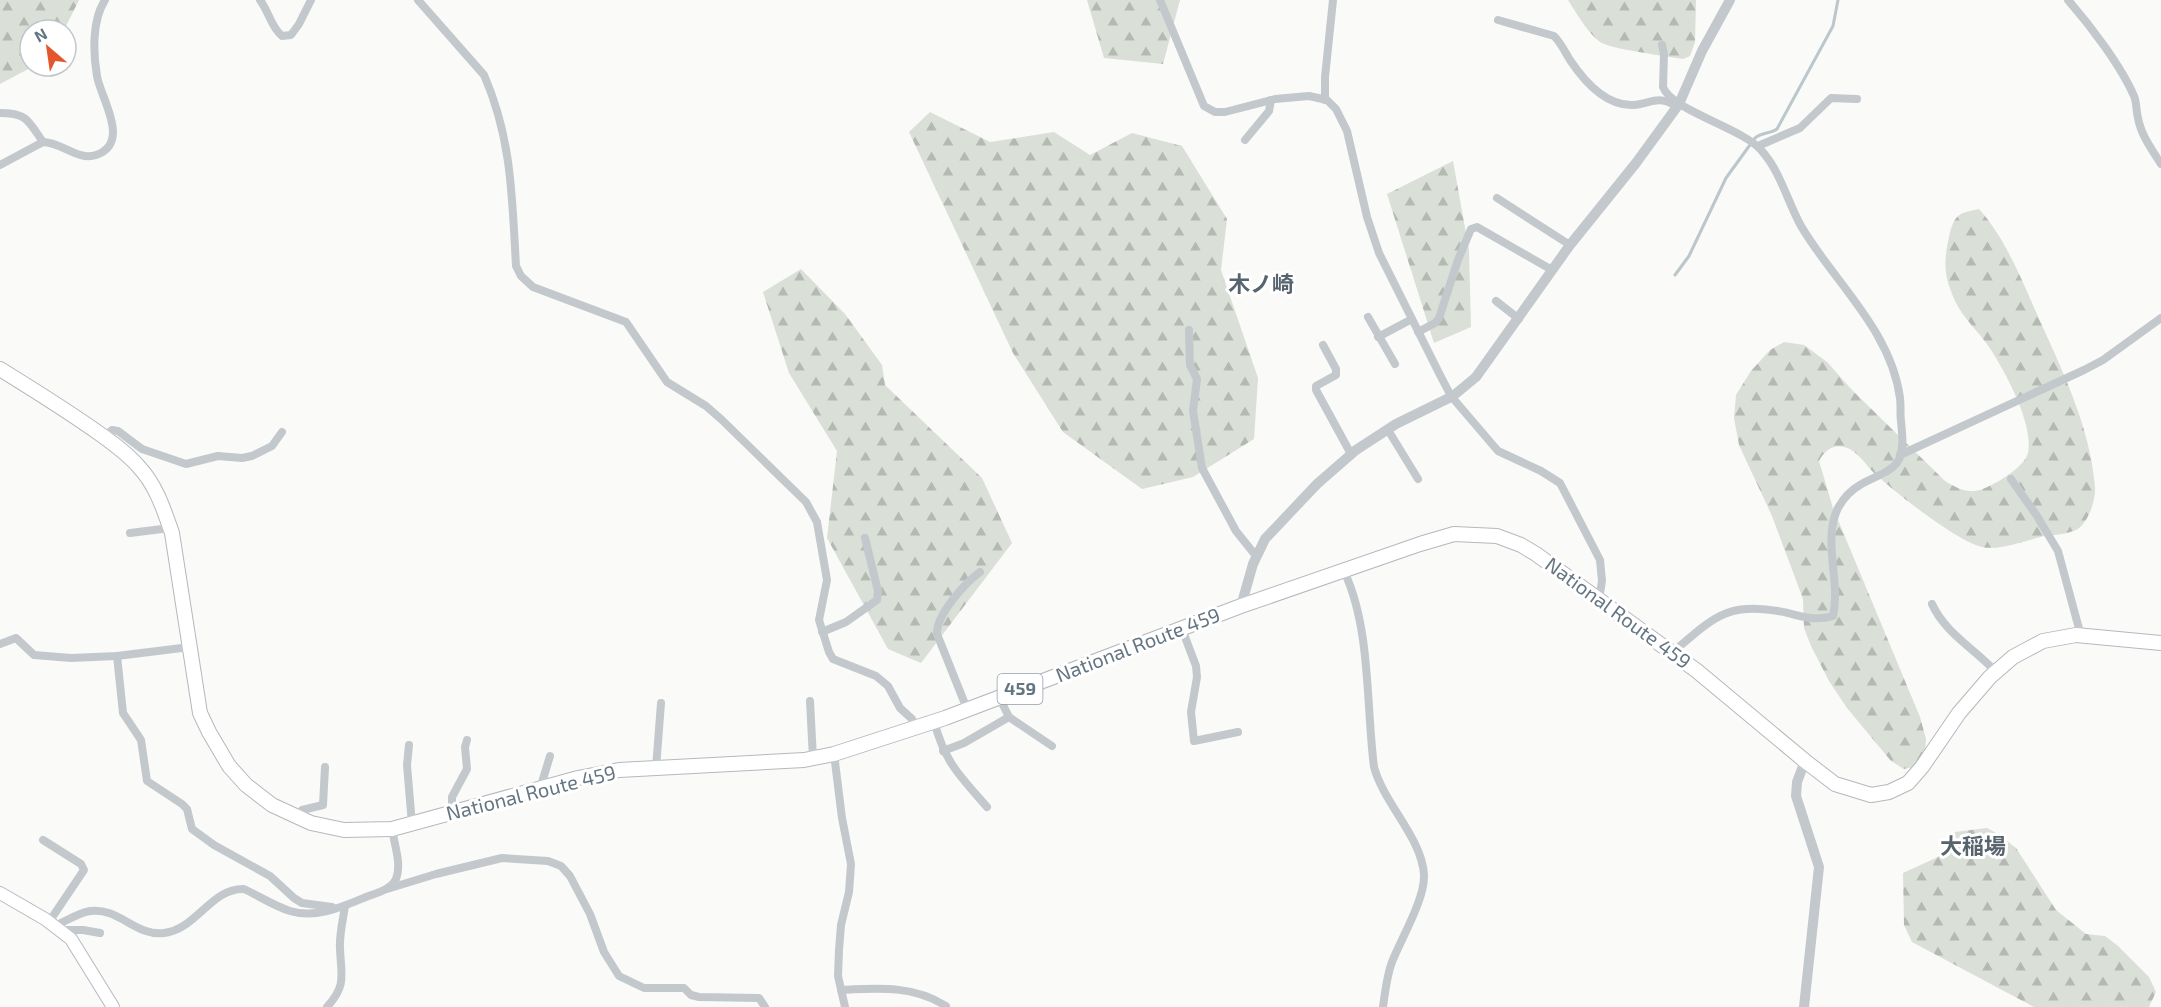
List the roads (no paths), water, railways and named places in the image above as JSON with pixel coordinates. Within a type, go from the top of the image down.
[{"type":"highway","name":"National Route 459","points":[[0,369],[104,437],[140,468],[164,507],[170,528],[200,713],[218,749],[246,785],[272,805],[311,823],[344,830],[392,829],[618,770],[813,758],[834,754],[934,721],[1241,606],[1454,534],[1497,536],[1521,545],[1536,554],[1673,652],[1725,692],[1835,784],[1870,795],[1889,792],[1908,783],[1922,767],[1959,713],[1996,672],[2013,657],[2043,641],[2081,636],[2161,643]]},
{"type":"main road","points":[[0,893],[55,926],[71,939],[113,1007]]},
{"type":"street","points":[[0,165],[43,142],[50,142],[82,155],[96,155],[107,148],[112,139],[112,116],[97,78],[95,33],[99,9],[105,0]]},
{"type":"street","points":[[260,0],[267,10],[274,30],[282,36],[291,34],[299,24],[310,0]]},
{"type":"street","points":[[418,0],[484,75],[489,86],[504,130],[511,170],[516,266],[521,276],[533,287],[626,322],[667,382],[706,406],[806,502],[817,522],[827,580],[819,620],[833,659],[876,676],[888,686],[900,708],[912,719],[916,727]]},
{"type":"street","points":[[1160,0],[1204,106],[1215,112],[1225,112],[1271,100],[1309,96],[1325,99],[1331,103],[1342,120],[1379,253],[1451,396],[1498,451],[1541,471],[1560,483],[1600,560],[1602,581],[1599,600]]},
{"type":"street","points":[[1325,99],[1333,0]]},
{"type":"street","points":[[1241,606],[1256,556],[1265,539],[1317,484],[1352,454],[1388,430],[1451,396],[1476,377],[1570,245],[1636,163],[1678,105],[1702,51],[1730,0]]},
{"type":"street","points":[[2068,0],[2087,22],[2126,81],[2135,98],[2140,126],[2161,164]]},
{"type":"street","points":[[1498,20],[1554,36],[1574,66],[1603,96],[1612,102],[1634,105],[1657,99],[1666,100],[1739,134],[1758,146],[1779,176],[1791,208],[1802,228],[1866,317],[1883,347],[1900,397],[1903,440],[1900,459],[1885,472],[1860,485],[1849,494],[1834,519],[1832,532],[1836,594],[1833,616],[1810,618],[1768,609],[1745,607],[1729,611],[1703,626],[1673,652]]},
{"type":"street","points":[[1662,45],[1665,54],[1663,87],[1678,105]]},
{"type":"street","points":[[1758,146],[1800,128],[1831,98],[1857,99]]},
{"type":"street","points":[[1245,140],[1269,111],[1271,100]]},
{"type":"street","points":[[0,113],[16,113],[22,116],[43,142]]},
{"type":"street","points":[[1497,198],[1570,245]]},
{"type":"street","points":[[1418,332],[1435,323],[1439,318],[1471,229],[1477,227],[1552,270]]},
{"type":"street","points":[[1496,301],[1519,319]]},
{"type":"street","points":[[1368,317],[1395,364]]},
{"type":"street","points":[[1900,455],[2084,370],[2103,360],[2161,318]]},
{"type":"street","points":[[1378,337],[1412,319]]},
{"type":"street","points":[[1189,330],[1190,365],[1197,379],[1193,411],[1202,468],[1236,531],[1256,556]]},
{"type":"street","points":[[1323,345],[1336,369],[1336,375],[1316,386],[1316,390],[1352,454]]},
{"type":"street","points":[[104,437],[112,430],[118,431],[142,449],[186,464],[218,456],[242,458],[252,456],[272,446],[282,432]]},
{"type":"street","points":[[1388,430],[1418,479]]},
{"type":"street","points":[[2011,479],[2058,551],[2081,636]]},
{"type":"street","points":[[130,533],[170,528]]},
{"type":"street","points":[[822,632],[846,622],[877,600],[878,591],[865,538]]},
{"type":"street","points":[[1344,571],[1356,603],[1360,625],[1374,767],[1379,783],[1421,858],[1424,876],[1421,893],[1391,964],[1383,1007]]},
{"type":"street","points":[[967,709],[937,629],[938,623],[968,580],[980,573]]},
{"type":"street","points":[[1932,604],[1937,616],[1946,626],[1996,672]]},
{"type":"street","points":[[1182,628],[1196,666],[1197,677],[1191,712],[1194,741],[1238,732]]},
{"type":"street","points":[[0,644],[16,638],[34,655],[71,658],[117,657],[190,647]]},
{"type":"street","points":[[117,657],[123,713],[141,740],[147,781],[187,809],[192,829],[214,845],[270,876],[294,898],[302,903],[340,907]]},
{"type":"street","points":[[999,697],[1009,717],[1052,746]]},
{"type":"street","points":[[810,701],[813,758]]},
{"type":"street","points":[[656,768],[661,703]]},
{"type":"street","points":[[943,751],[1009,717]]},
{"type":"street","points":[[934,721],[943,751],[961,777],[987,807]]},
{"type":"street","points":[[452,812],[452,797],[467,769],[465,747],[467,740]]},
{"type":"street","points":[[409,745],[407,765],[412,824]]},
{"type":"street","points":[[834,754],[842,818],[852,864],[849,892],[841,925],[838,976],[845,1007]]},
{"type":"street","points":[[540,789],[550,756]]},
{"type":"street","points":[[1804,1007],[1819,867],[1796,796],[1797,782],[1805,761]]},
{"type":"street","points":[[296,817],[302,810],[322,805],[325,767]]},
{"type":"street","points":[[387,889],[396,880],[399,870],[392,829]]},
{"type":"street","points":[[43,840],[81,864],[84,870],[55,926]]},
{"type":"street","points":[[55,926],[80,914],[102,911],[143,931],[165,933],[178,930],[220,896],[237,889],[244,889],[289,911],[312,914],[340,907],[436,873],[502,858],[548,861],[561,866],[570,876],[590,914],[604,952],[619,976],[644,988],[684,988],[691,995],[699,997],[759,998],[765,1007]]},
{"type":"street","points":[[327,1007],[341,986],[343,974],[339,948],[340,907]]},
{"type":"street","points":[[55,926],[100,933]]},
{"type":"street","points":[[841,990],[896,988],[921,994],[946,1006]]},
{"type":"waterway","points":[[1675,275],[1689,256],[1726,178],[1755,138],[1777,129],[1833,26],[1838,0]]},
{"type":"district","name":"木ノ崎","points":[[1261,284]]},
{"type":"district","name":"大稲場","points":[[1973,846]]}]
